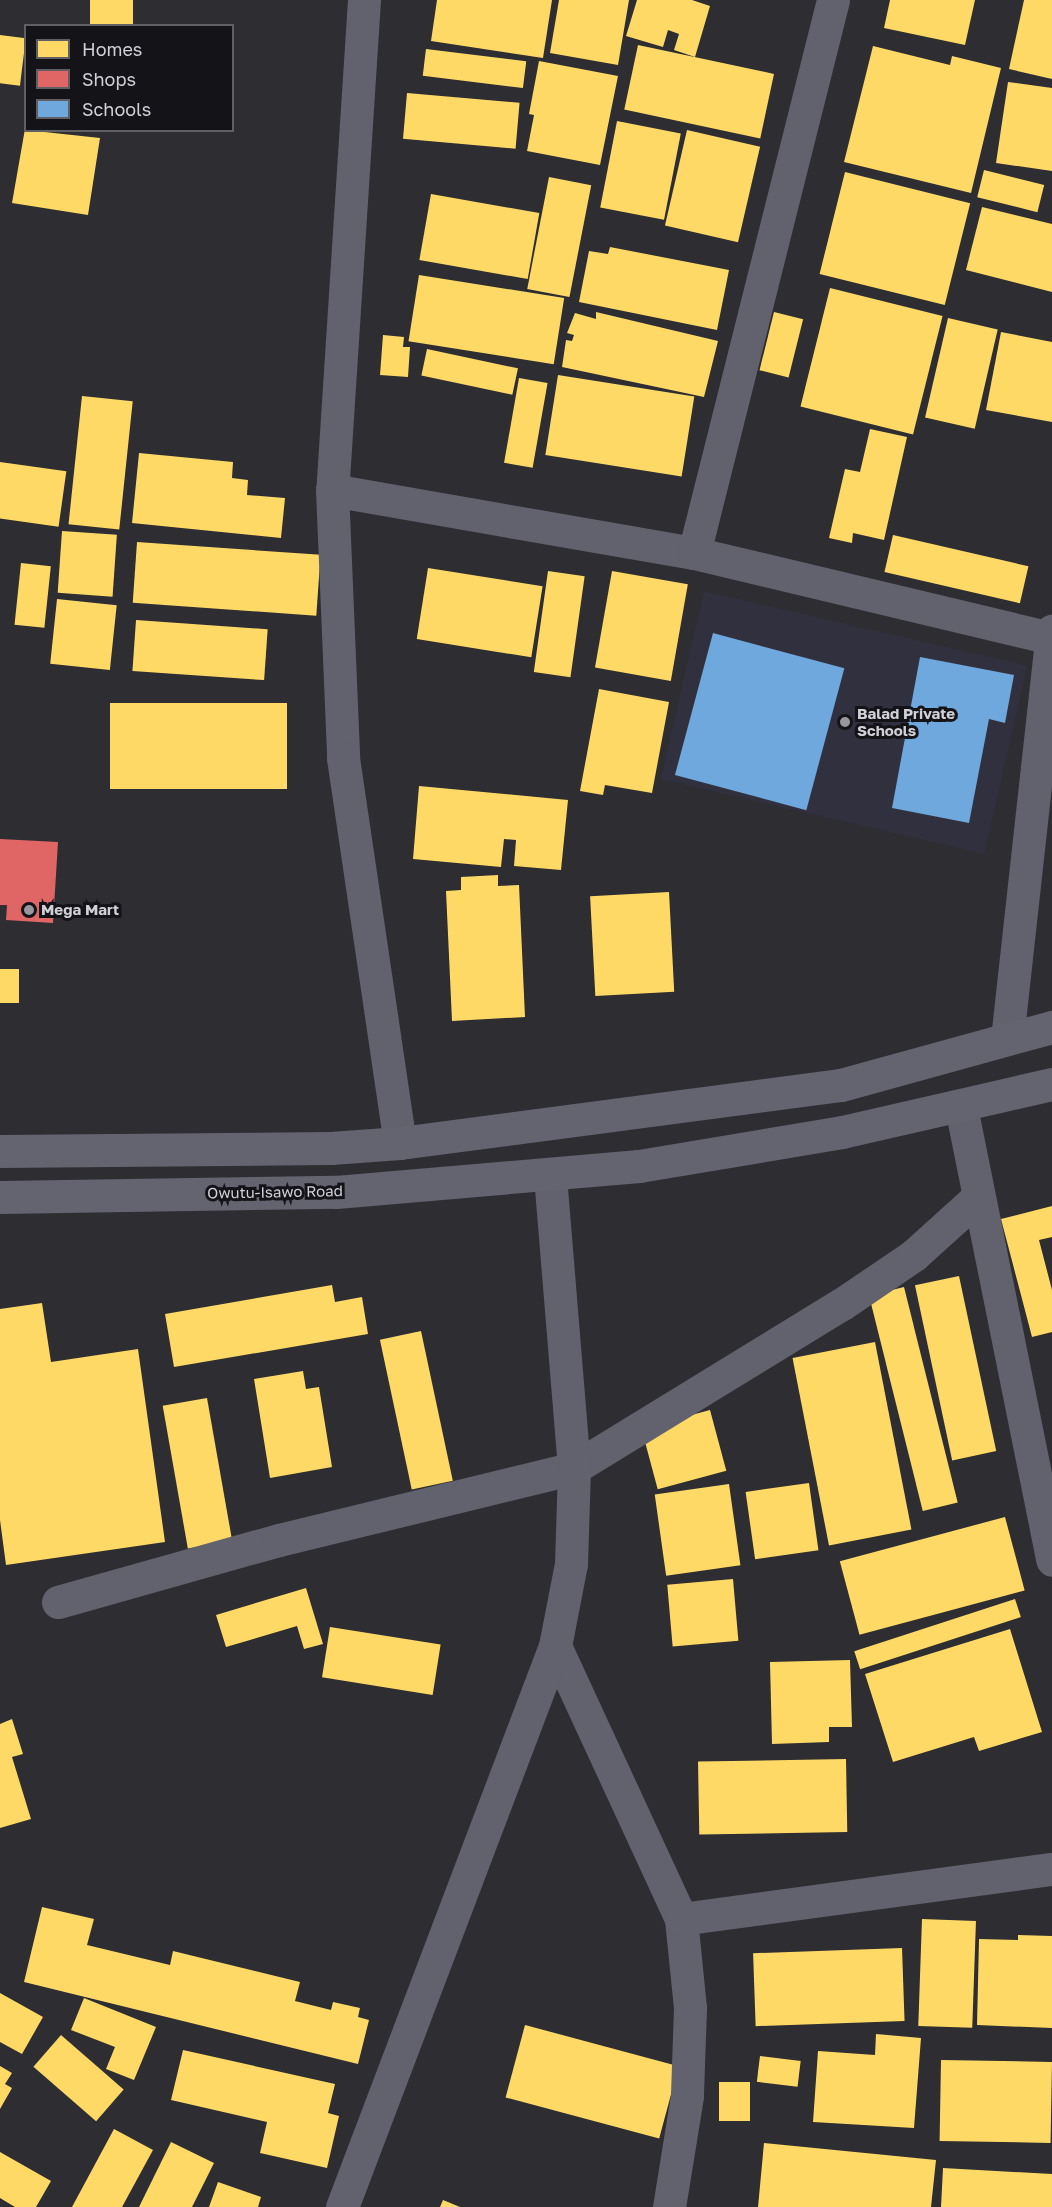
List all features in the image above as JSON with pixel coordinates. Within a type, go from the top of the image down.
[{"type":"street","points":[[364,0],[332,490],[343,758],[400,1143]]},
{"type":"street","points":[[694,553],[833,0]]},
{"type":"street","points":[[332,490],[694,553],[1051,634],[1007,1039]]},
{"type":"street","points":[[0,1151],[331,1148],[400,1143],[841,1085],[1052,1027]]},
{"type":"street","name":"Owutu-Isawo Road","points":[[0,1197],[336,1192],[550,1174],[703,1157],[961,1107],[1052,1084]]},
{"type":"street","points":[[961,1107],[977,1198],[1052,1560]]},
{"type":"street","points":[[342,2207],[555,1646],[571,1564],[574,1468],[550,1174]]},
{"type":"street","points":[[58,1602],[279,1540],[574,1468],[842,1304],[914,1255],[977,1198]]},
{"type":"street","points":[[555,1646],[681,1919],[690,2008],[687,2096],[669,2207]]},
{"type":"street","points":[[681,1919],[1052,1869]]},
{"type":"shaded area","name":"Balad Private Schools","points":[[704,591],[1027,666],[984,854],[661,779]]},
{"type":"building: Homes","points":[[90,0],[133,0],[133,24],[90,24]]},
{"type":"building: Homes","points":[[437,0],[552,0],[543,58],[431,41]]},
{"type":"building: Homes","points":[[559,0],[629,0],[618,65],[550,53]]},
{"type":"building: Homes","points":[[637,0],[692,0],[710,6],[695,57],[674,50],[679,34],[668,30],[663,47],[626,36]]},
{"type":"building: Homes","points":[[890,0],[975,0],[965,45],[884,28]]},
{"type":"building: Homes","points":[[1024,0],[1052,0],[1052,79],[1009,69]]},
{"type":"building: Homes","points":[[0,35],[24,38],[20,86],[0,83]]},
{"type":"building: Homes","points":[[638,45],[774,74],[760,138],[624,110]]},
{"type":"building: Homes","points":[[873,46],[950,65],[952,56],[1001,68],[971,193],[844,162]]},
{"type":"building: Homes","points":[[426,49],[526,61],[523,88],[423,76]]},
{"type":"building: Homes","points":[[539,61],[618,76],[600,165],[527,151],[534,115],[529,114]]},
{"type":"building: Homes","points":[[1008,82],[1052,88],[1052,171],[996,163]]},
{"type":"building: Homes","points":[[407,93],[520,103],[516,149],[403,139]]},
{"type":"building: Homes","points":[[617,121],[681,133],[664,220],[600,207]]},
{"type":"building: Homes","points":[[687,130],[760,147],[738,242],[665,225]]},
{"type":"building: Homes","points":[[24,132],[100,138],[88,215],[12,203]]},
{"type":"building: Homes","points":[[984,170],[1044,185],[1037,212],[977,197]]},
{"type":"building: Homes","points":[[845,172],[970,203],[945,305],[820,274]]},
{"type":"building: Homes","points":[[549,177],[591,185],[569,297],[527,289]]},
{"type":"building: Homes","points":[[431,194],[539,213],[528,279],[419,260]]},
{"type":"building: Homes","points":[[982,207],[1052,224],[1052,292],[966,270]]},
{"type":"building: Homes","points":[[610,247],[729,270],[717,330],[579,302],[589,251],[608,254]]},
{"type":"building: Homes","points":[[419,275],[564,298],[554,364],[409,341]]},
{"type":"building: Homes","points":[[830,288],[943,316],[913,434],[800,406]]},
{"type":"building: Homes","points":[[596,312],[718,341],[704,397],[562,367],[566,340],[572,341],[574,335],[567,333],[575,313],[596,319]]},
{"type":"building: Homes","points":[[774,312],[803,319],[789,377],[759,370]]},
{"type":"building: Homes","points":[[948,318],[998,329],[975,429],[925,417]]},
{"type":"building: Homes","points":[[1001,332],[1052,342],[1052,422],[986,410]]},
{"type":"building: Homes","points":[[383,335],[404,337],[403,347],[410,347],[408,377],[380,375]]},
{"type":"building: Homes","points":[[427,349],[518,368],[512,395],[421,375]]},
{"type":"building: Homes","points":[[558,375],[694,397],[682,477],[545,455]]},
{"type":"building: Homes","points":[[519,378],[548,383],[533,468],[504,463]]},
{"type":"building: Homes","points":[[82,396],[133,401],[119,530],[69,524]]},
{"type":"building: Homes","points":[[870,429],[907,437],[884,540],[853,533],[852,543],[829,538],[845,469],[860,472]]},
{"type":"building: Homes","points":[[139,453],[233,462],[232,478],[248,480],[247,495],[285,498],[281,538],[132,523]]},
{"type":"building: Homes","points":[[0,462],[66,471],[59,527],[0,519]]},
{"type":"building: Homes","points":[[62,531],[117,535],[113,597],[58,593]]},
{"type":"building: Homes","points":[[893,535],[1028,566],[1020,603],[884,572]]},
{"type":"building: Homes","points":[[137,542],[321,555],[316,616],[133,603]]},
{"type":"building: Homes","points":[[21,563],[51,566],[44,628],[15,625]]},
{"type":"building: Homes","points":[[428,568],[543,586],[531,657],[417,639]]},
{"type":"building: Homes","points":[[548,571],[585,576],[570,677],[534,672]]},
{"type":"building: Homes","points":[[612,571],[688,584],[671,681],[595,668]]},
{"type":"building: Homes","points":[[57,599],[117,605],[110,670],[50,664]]},
{"type":"building: Homes","points":[[136,620],[268,629],[264,680],[132,671]]},
{"type":"building: Homes","points":[[599,689],[669,702],[652,793],[605,785],[603,795],[580,791]]},
{"type":"building: Homes","points":[[110,703],[287,703],[287,789],[110,789]]},
{"type":"building: Homes","points":[[419,786],[568,800],[561,870],[514,866],[516,840],[504,839],[501,867],[413,859]]},
{"type":"building: Homes","points":[[498,875],[498,886],[519,885],[525,1017],[452,1021],[446,891],[461,890],[461,877]]},
{"type":"building: Homes","points":[[669,892],[674,992],[595,996],[590,896]]},
{"type":"building: Homes","points":[[0,969],[19,969],[19,1003],[0,1003]]},
{"type":"building: Homes","points":[[1052,1206],[1052,1237],[1039,1240],[1052,1290],[1052,1332],[1032,1337],[1001,1219]]},
{"type":"building: Homes","points":[[959,1276],[996,1451],[952,1460],[915,1285]]},
{"type":"building: Homes","points":[[332,1285],[335,1302],[362,1297],[368,1334],[174,1367],[165,1314]]},
{"type":"building: Homes","points":[[904,1287],[958,1502],[923,1511],[869,1296]]},
{"type":"building: Homes","points":[[42,1303],[51,1362],[138,1349],[165,1542],[6,1565],[0,1520],[0,1309]]},
{"type":"building: Homes","points":[[421,1331],[453,1481],[412,1489],[380,1340]]},
{"type":"building: Homes","points":[[875,1342],[911,1529],[829,1546],[793,1358]]},
{"type":"building: Homes","points":[[303,1371],[306,1389],[319,1387],[332,1467],[270,1478],[254,1379]]},
{"type":"building: Homes","points":[[207,1398],[232,1541],[188,1549],[163,1406]]},
{"type":"building: Homes","points":[[710,1410],[726,1471],[658,1489],[641,1428]]},
{"type":"building: Homes","points":[[809,1483],[818,1550],[755,1559],[746,1492]]},
{"type":"building: Homes","points":[[729,1484],[740,1565],[666,1576],[655,1494]]},
{"type":"building: Homes","points":[[1005,1517],[1025,1590],[859,1635],[840,1561]]},
{"type":"building: Homes","points":[[733,1579],[738,1641],[673,1647],[667,1585]]},
{"type":"building: Homes","points":[[306,1588],[323,1644],[304,1649],[297,1626],[226,1647],[216,1615]]},
{"type":"building: Homes","points":[[1015,1599],[1021,1617],[860,1669],[854,1651]]},
{"type":"building: Homes","points":[[330,1627],[441,1645],[433,1695],[322,1677]]},
{"type":"building: Homes","points":[[1010,1629],[1042,1732],[979,1751],[974,1737],[893,1762],[865,1674]]},
{"type":"building: Homes","points":[[850,1660],[852,1727],[829,1727],[829,1742],[772,1744],[770,1662]]},
{"type":"building: Homes","points":[[12,1719],[23,1754],[12,1757],[31,1819],[0,1828],[0,1724]]},
{"type":"building: Homes","points":[[846,1759],[847,1832],[699,1835],[698,1762]]},
{"type":"building: Homes","points":[[42,1907],[94,1919],[87,1945],[170,1965],[173,1951],[300,1982],[295,2001],[331,2010],[333,2002],[360,2008],[358,2017],[369,2020],[358,2064],[24,1982]]},
{"type":"building: Homes","points":[[922,1919],[976,1921],[972,2028],[918,2026]]},
{"type":"building: Homes","points":[[1018,1935],[1052,1936],[1052,2028],[977,2025],[979,1939],[1018,1940]]},
{"type":"building: Homes","points":[[902,1948],[905,2021],[756,2026],[753,1953]]},
{"type":"building: Homes","points":[[0,1993],[43,2017],[22,2054],[0,2042]]},
{"type":"building: Homes","points":[[84,1998],[156,2027],[134,2080],[106,2069],[115,2047],[71,2030]]},
{"type":"building: Homes","points":[[525,2025],[679,2066],[659,2139],[506,2097]]},
{"type":"building: Homes","points":[[876,2034],[921,2038],[914,2128],[813,2122],[818,2051],[875,2055]]},
{"type":"building: Homes","points":[[61,2035],[124,2089],[96,2121],[33,2067]]},
{"type":"building: Homes","points":[[183,2050],[335,2084],[328,2113],[339,2116],[327,2168],[260,2153],[267,2122],[171,2100]]},
{"type":"building: Homes","points":[[760,2056],[801,2061],[798,2087],[757,2082]]},
{"type":"building: Homes","points":[[941,2060],[1052,2062],[1051,2143],[940,2141]]},
{"type":"building: Homes","points":[[0,2066],[12,2073],[5,2084],[12,2088],[0,2109]]},
{"type":"building: Homes","points":[[719,2082],[750,2082],[750,2121],[719,2121]]},
{"type":"building: Homes","points":[[114,2129],[153,2150],[122,2207],[72,2207]]},
{"type":"building: Homes","points":[[171,2142],[214,2163],[192,2207],[139,2207]]},
{"type":"building: Homes","points":[[764,2143],[936,2160],[931,2207],[758,2207]]},
{"type":"building: Homes","points":[[0,2152],[51,2181],[36,2207],[15,2207],[0,2198]]},
{"type":"building: Homes","points":[[943,2168],[1052,2174],[1052,2207],[941,2207]]},
{"type":"building: Homes","points":[[218,2182],[261,2197],[258,2207],[209,2207]]},
{"type":"building: Homes","points":[[443,2200],[460,2207],[440,2207]]},
{"type":"building: Shops","points":[[0,839],[58,842],[53,923],[6,920],[7,905],[0,905]]},
{"type":"building: Schools","points":[[713,633],[844,668],[806,810],[675,775]]},
{"type":"building: Schools","points":[[920,657],[1014,675],[1005,723],[989,719],[969,823],[892,808]]},
{"type":"place","name":"Balad Private Schools","points":[[845,722]]},
{"type":"place","name":"Mega Mart","points":[[29,910]]}]
